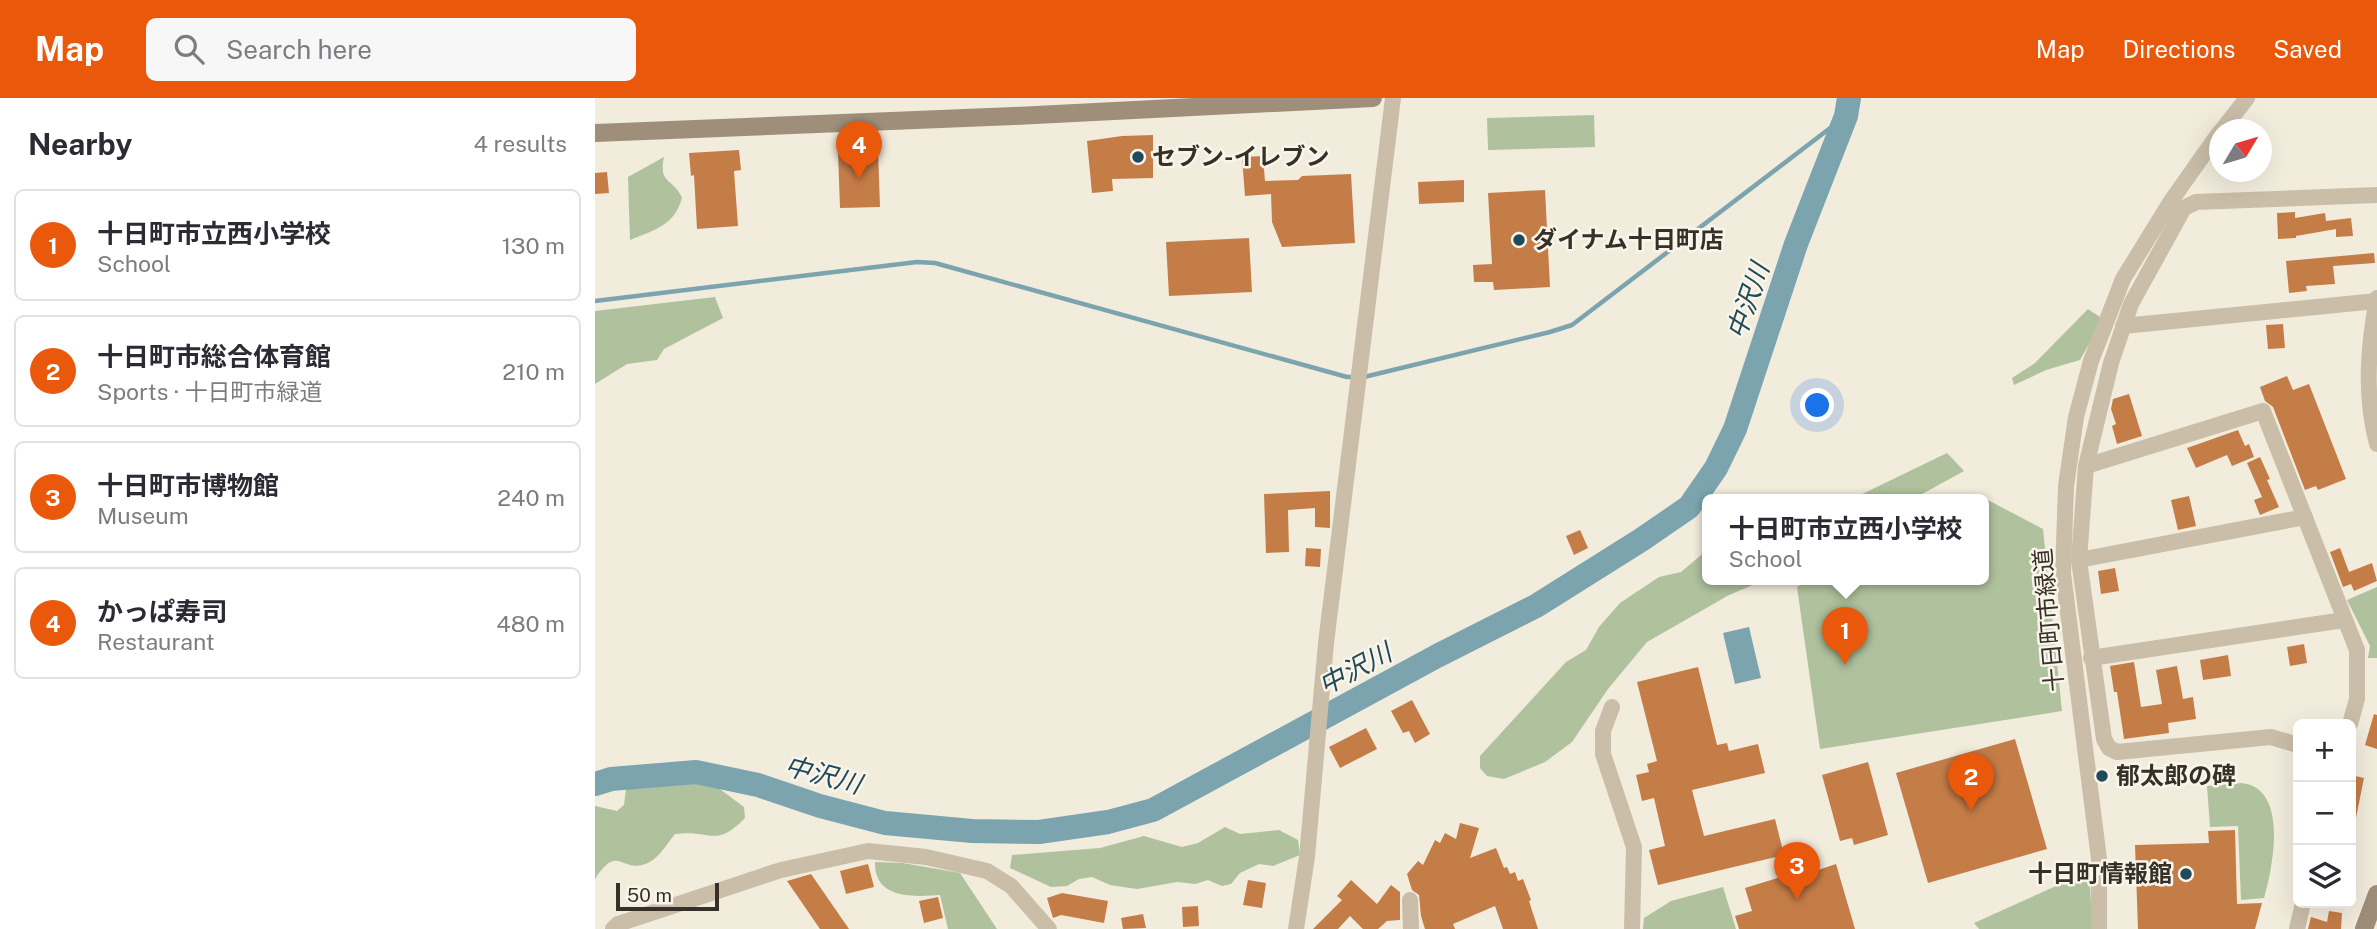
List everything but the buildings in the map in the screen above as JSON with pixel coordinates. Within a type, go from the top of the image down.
[{"type":"street","points":[[595,133],[1001,117],[1373,98]]},
{"type":"street","points":[[1296,929],[1307,857],[1321,705],[1393,98]]},
{"type":"street","name":"十日町市緑道","points":[[2230,119],[2247,98]]},
{"type":"street","name":"十日町市緑道","points":[[2099,929],[2099,859],[2063,573],[2066,486],[2076,417],[2091,360],[2123,279],[2171,201],[2209,148]]},
{"type":"street","points":[[2293,744],[2271,737],[2117,752],[2109,748],[2103,739],[2079,560],[2086,466],[2098,412],[2131,304],[2184,208],[2196,202],[2377,195]]},
{"type":"street","points":[[2123,326],[2377,300],[2367,367],[2369,415],[2377,444]]},
{"type":"street","points":[[2086,466],[2263,411],[2357,650],[2357,699],[2351,719]]},
{"type":"street","points":[[2079,560],[2305,517]]},
{"type":"street","points":[[2091,658],[2344,620]]},
{"type":"street","points":[[1612,707],[1603,731],[1603,754],[1633,847],[1632,929]]},
{"type":"street","points":[[613,929],[618,924],[781,870],[868,851],[926,856],[988,871],[1011,886],[1049,929]]},
{"type":"street","points":[[2364,929],[2377,894]]},
{"type":"street","points":[[1410,900],[1411,929]]},
{"type":"street","points":[[2297,929],[2302,908]]},
{"type":"green space","points":[[1594,115],[1595,147],[1488,150],[1487,118]]},
{"type":"green space","points":[[664,157],[665,177],[682,198],[674,215],[662,226],[630,240],[628,177]]},
{"type":"green space","points":[[715,297],[723,318],[664,349],[657,360],[627,364],[595,384],[595,311]]},
{"type":"green space","points":[[2088,309],[2103,319],[2080,360],[2046,370],[2014,385],[2012,378],[2035,363]]},
{"type":"green space","points":[[1947,453],[1964,471],[1922,494],[1862,494]]},
{"type":"green space","points":[[1989,501],[2043,529],[2062,711],[1820,749],[1797,587],[1989,585]]},
{"type":"green space","points":[[1702,554],[1702,585],[1753,585],[1729,595],[1647,642],[1608,689],[1572,742],[1545,762],[1504,779],[1487,776],[1480,768],[1480,756],[1566,662],[1586,650],[1599,627],[1620,603],[1659,577],[1681,572]]},
{"type":"green space","points":[[2377,587],[2377,658],[2368,658],[2370,646],[2347,600]]},
{"type":"green space","points":[[692,779],[717,787],[744,807],[745,818],[726,833],[719,835],[675,834],[661,852],[647,863],[635,866],[614,861],[602,869],[595,879],[595,806],[617,811],[624,805],[626,789],[635,783]]},
{"type":"green space","points":[[2241,783],[2256,788],[2266,798],[2272,813],[2273,849],[2264,898],[2241,900],[2238,826],[2210,827],[2207,786]]},
{"type":"green space","points":[[1225,827],[1240,834],[1279,830],[1298,840],[1300,855],[1273,866],[1259,864],[1240,873],[1231,884],[1222,886],[1208,880],[1195,884],[1177,882],[1137,889],[1110,885],[1092,877],[1079,879],[1067,886],[1051,887],[1010,868],[1012,855],[1100,848],[1144,836],[1182,847],[1198,843]]},
{"type":"green space","points":[[875,862],[903,863],[960,873],[997,929],[948,929],[940,895],[907,895],[888,889],[876,874]]},
{"type":"green space","points":[[2076,877],[2087,878],[2090,884],[2092,929],[1979,929],[1974,923]]},
{"type":"green space","points":[[1723,887],[1736,929],[1643,929],[1644,918],[1671,901]]},
{"type":"water","points":[[1749,627],[1761,678],[1735,684],[1723,633]]},
{"type":"waterway","name":"中沢川","points":[[595,784],[611,779],[696,772],[758,785],[820,806],[885,823],[972,831],[1039,832],[1108,822],[1153,810],[1437,656],[1536,606],[1689,507],[1716,468],[1735,429],[1796,244],[1846,116],[1849,98]]},
{"type":"waterway","points":[[1364,377],[1572,325],[1846,116]]},
{"type":"waterway","points":[[595,301],[917,262],[935,263],[1355,377]]},
{"type":"place","name":"セブン-イレブン","points":[[1138,157]]},
{"type":"place","name":"かっぱ寿司","points":[[859,179]]},
{"type":"place","name":"ダイナム十日町店","points":[[1519,240]]},
{"type":"place","name":"十日町市立西小学校","points":[[1845,665]]},
{"type":"place","name":"郁太郎の碑","points":[[2102,776]]},
{"type":"place","name":"十日町市総合体育館","points":[[1971,811]]},
{"type":"place","name":"十日町情報館","points":[[2186,874]]},
{"type":"place","name":"十日町市博物館","points":[[1797,900]]}]
